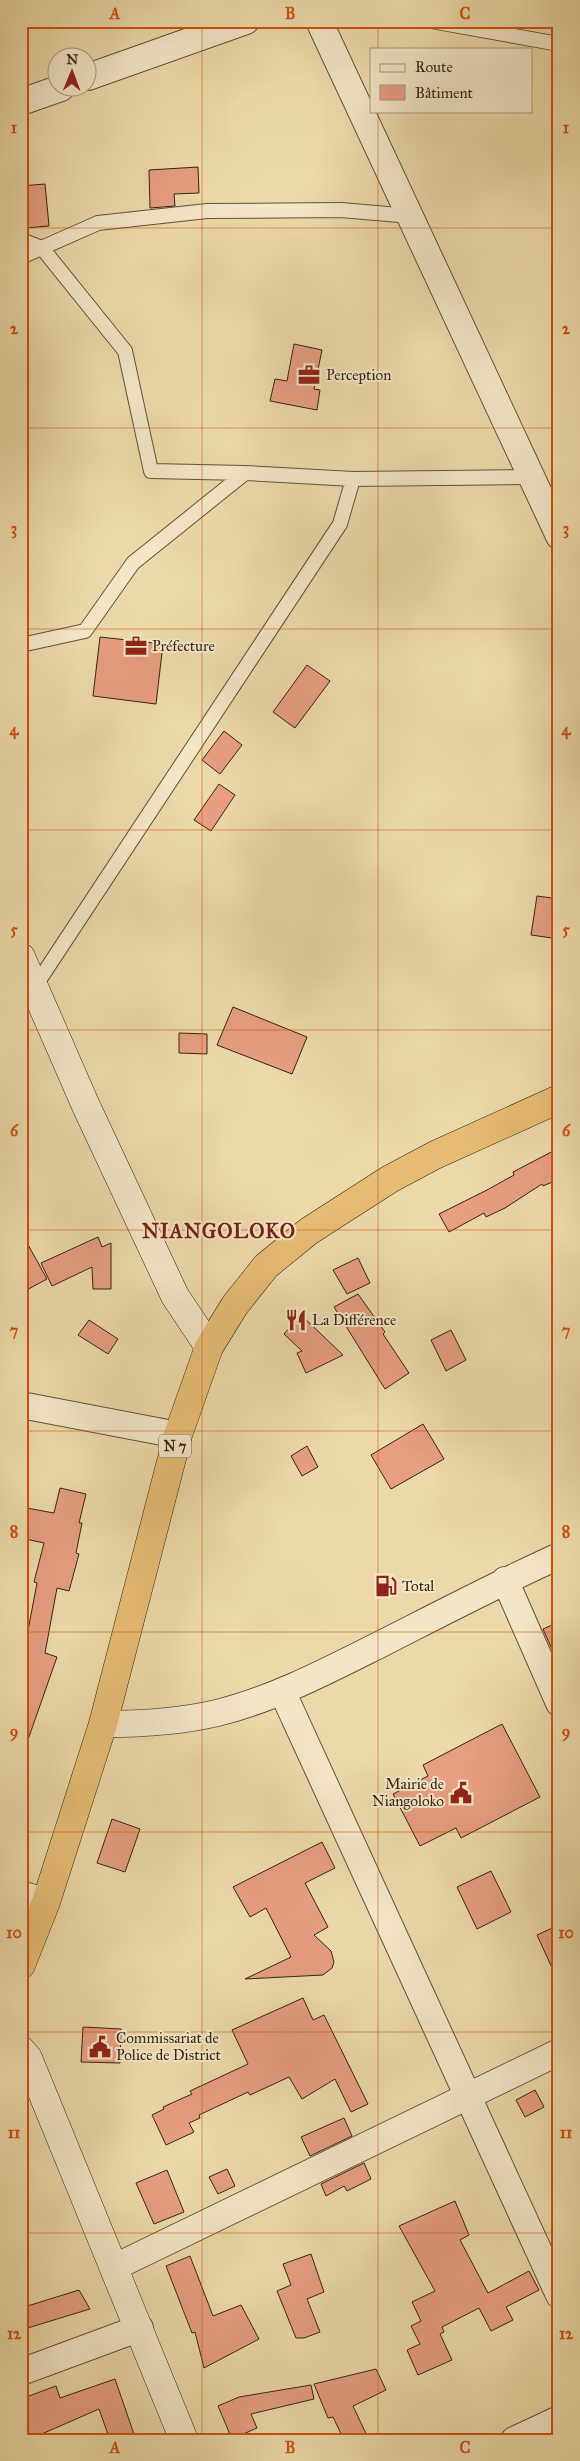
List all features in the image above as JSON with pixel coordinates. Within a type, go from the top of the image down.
[{"type":"highway","name":"N 7","points":[[21,1965],[34,1898],[103,1724],[178,1435],[208,1348],[235,1305],[266,1266],[309,1231],[390,1179],[435,1155],[559,1099]]},
{"type":"main road","points":[[21,958],[86,1106],[175,1296],[208,1348]]},
{"type":"main road","points":[[21,2050],[28,2058],[66,2154],[140,2328],[184,2440]]},
{"type":"street","points":[[98,73],[246,21]]},
{"type":"street","points":[[319,21],[531,477],[557,524]]},
{"type":"street","points":[[21,102],[48,92]]},
{"type":"street","points":[[21,1405],[178,1435]]},
{"type":"street","points":[[103,1724],[145,1724],[217,1713],[282,1691],[328,1671],[505,1580],[559,1556]]},
{"type":"street","points":[[505,1580],[559,1703]]},
{"type":"street","points":[[282,1691],[559,2295]]},
{"type":"street","points":[[115,2267],[559,2052]]},
{"type":"street","points":[[21,2372],[140,2328]]},
{"type":"street","points":[[514,2440],[559,2419]]},
{"type":"lane","points":[[430,21],[559,44]]},
{"type":"lane","points":[[494,21],[507,35]]},
{"type":"lane","points":[[21,257],[98,223],[207,211],[341,210],[411,216]]},
{"type":"lane","points":[[21,240],[42,248],[125,351],[151,471],[245,473],[353,479],[531,477]]},
{"type":"lane","points":[[21,645],[85,631],[133,563],[245,473]]},
{"type":"lane","points":[[34,988],[340,524],[353,479]]},
{"type":"building","points":[[198,167],[199,193],[174,194],[175,206],[150,208],[149,170]]},
{"type":"building","points":[[45,184],[49,226],[25,228],[24,214],[21,215],[21,186]]},
{"type":"building","points":[[294,344],[322,350],[314,389],[320,390],[317,410],[270,401],[275,379],[287,381]]},
{"type":"building","points":[[100,637],[163,644],[156,704],[93,696]]},
{"type":"building","points":[[307,665],[330,681],[295,728],[273,712]]},
{"type":"building","points":[[224,731],[242,745],[220,774],[202,760]]},
{"type":"building","points":[[219,784],[235,795],[211,831],[194,820]]},
{"type":"building","points":[[537,896],[559,899],[559,939],[531,935]]},
{"type":"building","points":[[233,1007],[307,1037],[292,1074],[217,1045]]},
{"type":"building","points":[[179,1033],[207,1034],[207,1054],[179,1053]]},
{"type":"building","points":[[559,1148],[559,1179],[543,1186],[542,1184],[505,1208],[486,1217],[484,1213],[449,1232],[439,1214],[487,1190],[514,1175],[513,1172]]},
{"type":"building","points":[[21,1232],[47,1279],[21,1293]]},
{"type":"building","points":[[98,1237],[102,1247],[111,1243],[111,1289],[93,1289],[92,1267],[52,1286],[41,1263]]},
{"type":"building","points":[[358,1258],[370,1283],[347,1294],[333,1270]]},
{"type":"building","points":[[358,1294],[385,1332],[383,1334],[409,1373],[385,1389],[334,1307]]},
{"type":"building","points":[[301,1315],[343,1355],[306,1373],[297,1353],[302,1351],[284,1334]]},
{"type":"building","points":[[89,1320],[118,1339],[108,1354],[78,1335]]},
{"type":"building","points":[[451,1330],[466,1360],[446,1371],[431,1340]]},
{"type":"building","points":[[423,1424],[444,1459],[391,1489],[371,1455]]},
{"type":"building","points":[[307,1446],[318,1467],[302,1476],[291,1456]]},
{"type":"building","points":[[60,1488],[86,1494],[79,1523],[82,1523],[76,1553],[79,1554],[69,1591],[57,1588],[45,1653],[57,1657],[24,1751],[21,1750],[21,1645],[25,1646],[37,1583],[34,1582],[44,1543],[21,1538],[21,1507],[54,1513]]},
{"type":"building","points":[[559,1622],[559,1665],[543,1629]]},
{"type":"building","points":[[502,1724],[540,1797],[461,1838],[456,1828],[420,1846],[393,1794],[428,1776],[423,1765]]},
{"type":"building","points":[[112,1819],[140,1829],[125,1872],[97,1863]]},
{"type":"building","points":[[322,1842],[335,1868],[305,1883],[328,1927],[314,1935],[331,1951],[334,1962],[332,1968],[323,1975],[245,1979],[291,1957],[266,1908],[250,1917],[233,1887]]},
{"type":"building","points":[[491,1871],[511,1912],[477,1929],[457,1887]]},
{"type":"building","points":[[559,1925],[559,1983],[537,1935]]},
{"type":"building","points":[[303,1998],[313,2020],[324,2015],[368,2104],[351,2112],[335,2079],[302,2099],[289,2077],[250,2095],[248,2092],[199,2115],[200,2118],[189,2123],[194,2132],[166,2145],[152,2115],[164,2109],[163,2107],[192,2094],[190,2091],[248,2064],[232,2030]]},
{"type":"building","points":[[83,2027],[121,2029],[120,2063],[81,2062]]},
{"type":"building","points":[[535,2090],[544,2107],[525,2117],[516,2100]]},
{"type":"building","points":[[344,2118],[352,2136],[310,2156],[301,2137]]},
{"type":"building","points":[[364,2163],[371,2179],[347,2191],[344,2186],[326,2196],[321,2184]]},
{"type":"building","points":[[227,2169],[235,2186],[218,2194],[209,2177]]},
{"type":"building","points":[[167,2170],[184,2212],[154,2224],[136,2183]]},
{"type":"building","points":[[455,2201],[469,2235],[460,2240],[488,2293],[529,2271],[539,2290],[506,2307],[513,2320],[491,2331],[479,2308],[442,2327],[444,2332],[440,2334],[452,2360],[418,2375],[407,2350],[420,2344],[411,2326],[421,2321],[412,2302],[435,2291],[399,2226]]},
{"type":"building","points":[[311,2254],[324,2292],[307,2299],[320,2332],[304,2338],[296,2338],[277,2291],[291,2285],[283,2264]]},
{"type":"building","points":[[190,2256],[213,2316],[241,2305],[259,2339],[204,2368],[195,2332],[192,2333],[166,2266]]},
{"type":"building","points":[[79,2290],[90,2309],[21,2330],[21,2308]]},
{"type":"building","points":[[376,2369],[386,2390],[353,2406],[369,2440],[344,2440],[333,2417],[328,2418],[314,2384]]},
{"type":"building","points":[[115,2379],[136,2440],[110,2440],[99,2409],[28,2440],[21,2423],[21,2399],[56,2386],[60,2398]]},
{"type":"building","points":[[311,2385],[314,2399],[251,2414],[257,2428],[232,2439],[218,2406],[239,2397]]},
{"type":"place","name":"Perception","points":[[309,375]]},
{"type":"place","name":"Préfecture","points":[[136,646]]},
{"type":"place","name":"La Différence","points":[[296,1320]]},
{"type":"place","name":"Total","points":[[386,1586]]},
{"type":"place","name":"Mairie de Niangoloko","points":[[461,1793]]},
{"type":"place","name":"Commissariat de Police de District","points":[[100,2047]]},
{"type":"district","name":"NIANGOLOKO","points":[[219,1231]]}]
